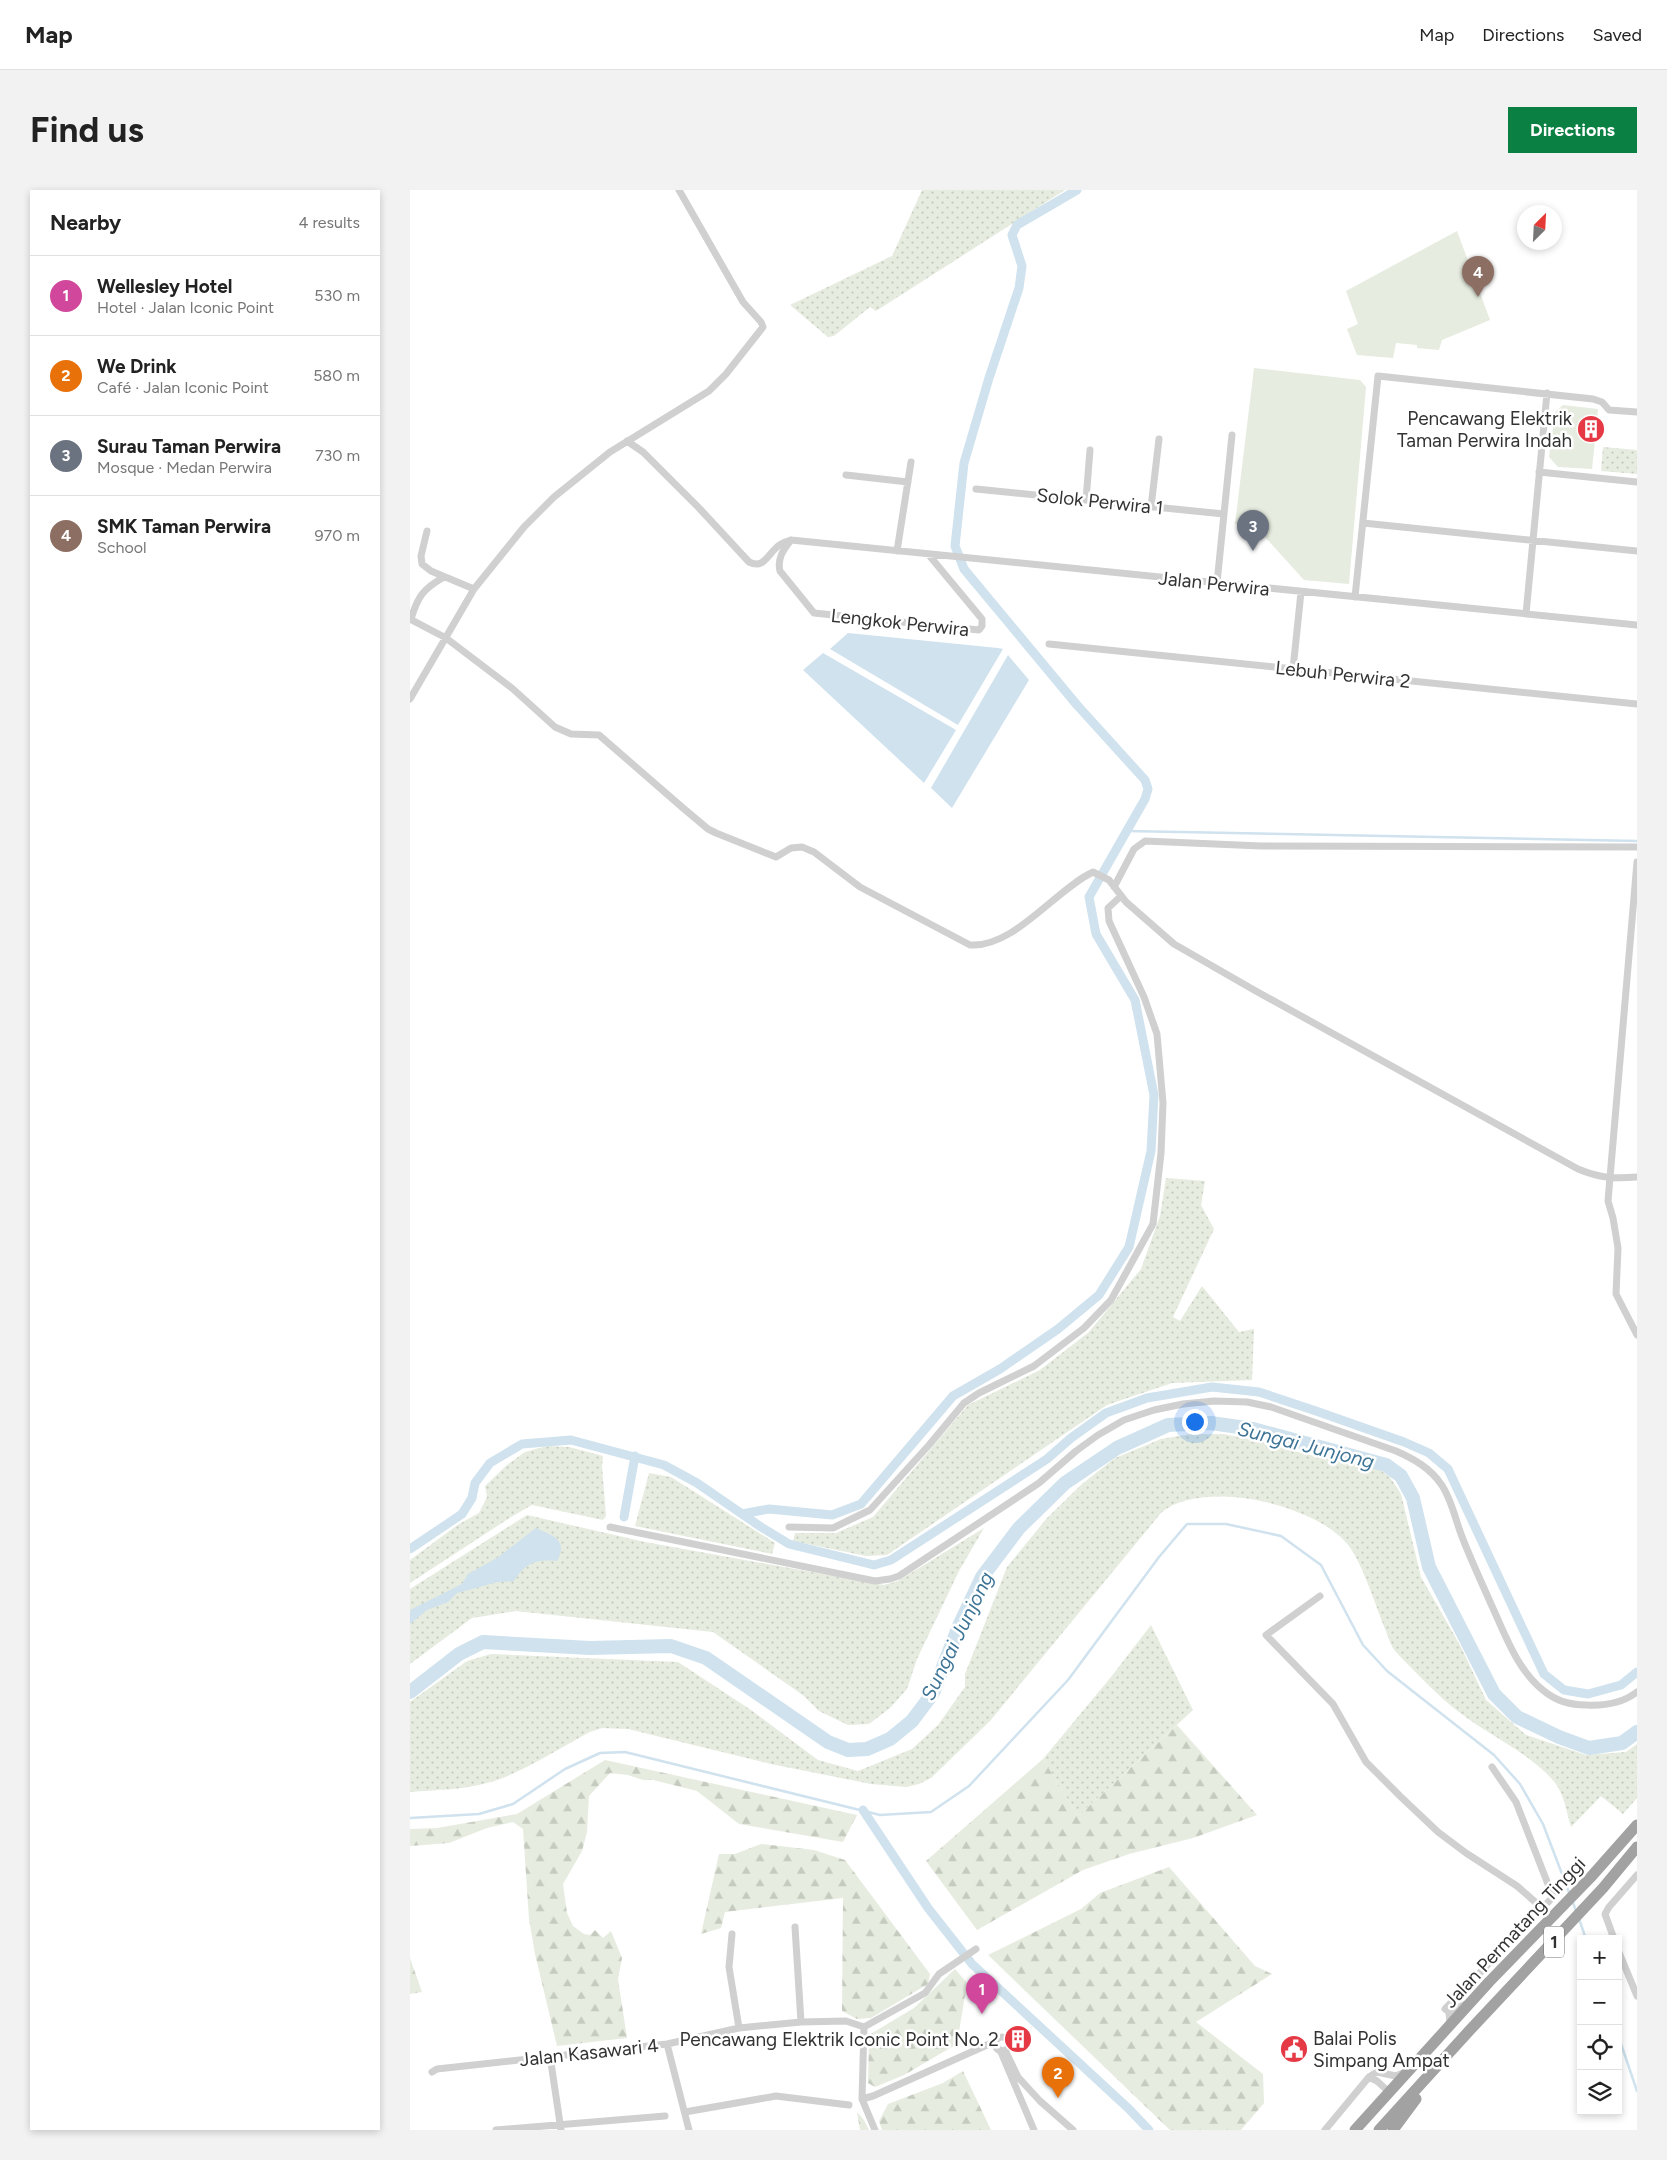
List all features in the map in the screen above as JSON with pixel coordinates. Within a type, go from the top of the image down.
[{"type":"highway","name":"Jalan Permatang Tinggi","points":[[1355,2130],[1388,2091],[1489,1982],[1590,1878],[1637,1824]]},
{"type":"highway","name":"Jalan Permatang Tinggi","points":[[1379,2130],[1603,1888],[1637,1847]]},
{"type":"highway","points":[[1393,2130],[1425,2088],[1439,2064]]},
{"type":"highway","points":[[1388,2091],[1402,2105]]},
{"type":"street","points":[[410,699],[474,589],[524,527],[554,497],[627,441],[709,391],[726,374],[763,328],[761,322],[743,302],[679,190]]},
{"type":"street","points":[[1355,597],[1378,376],[1593,399],[1602,402],[1609,410],[1637,412]]},
{"type":"street","points":[[1526,614],[1547,393]]},
{"type":"street","points":[[1217,583],[1232,435]]},
{"type":"street","points":[[1151,507],[1159,439]]},
{"type":"street","points":[[627,441],[643,452],[694,502],[749,562],[758,564],[762,562],[774,549],[782,543],[791,540]]},
{"type":"street","points":[[1086,500],[1090,450]]},
{"type":"street","points":[[898,551],[910,462]]},
{"type":"street","points":[[1539,472],[1637,482]]},
{"type":"street","points":[[846,475],[908,482]]},
{"type":"street","name":"Solok Perwira 1","points":[[976,489],[1224,514]]},
{"type":"street","points":[[1363,522],[1637,551]]},
{"type":"street","points":[[427,531],[420,556],[422,564],[431,571],[474,589]]},
{"type":"street","name":"Jalan Perwira","points":[[791,540],[1637,625]]},
{"type":"street","name":"Lengkok Perwira","points":[[791,540],[780,556],[778,565],[780,571],[814,613],[979,630],[982,626],[982,619],[928,554]]},
{"type":"street","points":[[444,576],[418,599],[410,619],[446,638],[513,689],[555,727],[571,734],[598,735],[708,829],[776,857],[791,848],[802,847],[814,852],[860,887],[970,944],[983,946],[997,940],[1030,919],[1080,878],[1093,872],[1112,884],[1121,896],[1174,944],[1214,967],[1534,1146],[1595,1176],[1609,1178],[1637,1177]]},
{"type":"street","points":[[1293,669],[1301,592]]},
{"type":"street","name":"Lebuh Perwira 2","points":[[1049,644],[1637,704]]},
{"type":"street","points":[[1112,884],[1134,849],[1145,841],[1261,846],[1637,847]]},
{"type":"street","points":[[1637,862],[1608,1200],[1618,1248],[1616,1294],[1637,1336]]},
{"type":"street","points":[[789,1527],[834,1528],[870,1510],[929,1446],[964,1403],[979,1393],[1034,1366],[1084,1328],[1111,1300],[1153,1224],[1161,1153],[1163,1103],[1157,1034],[1144,997],[1109,921],[1108,908],[1121,896]]},
{"type":"street","points":[[610,1527],[875,1581],[890,1580],[899,1576],[1039,1483],[1076,1451],[1124,1420],[1154,1410],[1182,1404],[1214,1401],[1247,1402],[1271,1407],[1396,1451],[1413,1458],[1434,1474],[1443,1486],[1468,1552],[1504,1633],[1521,1665],[1532,1680],[1544,1691],[1557,1700],[1575,1705],[1599,1706],[1621,1700],[1637,1692]]},
{"type":"street","points":[[1320,1596],[1266,1635],[1333,1704],[1366,1762],[1401,1797],[1438,1832],[1466,1853],[1517,1886],[1542,1908]]},
{"type":"street","points":[[1450,2025],[1448,2012],[1445,2009],[1553,1897],[1516,1802],[1492,1767]]},
{"type":"street","points":[[1612,1935],[1605,1914],[1637,1875]]},
{"type":"street","points":[[794,1928],[801,2022]]},
{"type":"street","points":[[732,1934],[730,1967],[739,2028]]},
{"type":"street","points":[[875,2130],[862,2099],[864,2027],[925,1993],[939,1974],[974,1950]]},
{"type":"street","points":[[1622,1960],[1637,1996]]},
{"type":"street","points":[[1448,2012],[1471,2002]]},
{"type":"street","name":"Jalan Kasawari 4","points":[[432,2072],[437,2069],[667,2044],[739,2028],[801,2022],[846,2021],[864,2027]]},
{"type":"street","points":[[862,2099],[873,2096],[1002,2038],[1006,2039],[1009,2044],[1003,2050]]},
{"type":"street","points":[[996,2041],[996,2046],[1003,2050],[1018,2077],[1073,2130]]},
{"type":"street","points":[[667,2044],[689,2130]]},
{"type":"street","points":[[1003,2050],[1034,2130]]},
{"type":"street","points":[[550,2056],[560,2127]]},
{"type":"street","points":[[1325,2130],[1369,2077],[1377,2072],[1396,2076],[1407,2071]]},
{"type":"street","points":[[1369,2077],[1377,2081],[1388,2091]]},
{"type":"street","points":[[685,2112],[776,2096],[849,2105]]},
{"type":"street","points":[[496,2130],[560,2127],[665,2116]]},
{"type":"green space","points":[[922,190],[1065,190],[876,311],[870,307],[834,336],[828,337],[790,305],[892,256]]},
{"type":"green space","points":[[1457,231],[1490,320],[1442,340],[1439,350],[1417,348],[1417,345],[1396,343],[1393,358],[1357,355],[1347,329],[1358,324],[1346,291]]},
{"type":"green space","points":[[1254,368],[1360,380],[1366,387],[1349,584],[1304,580],[1256,527],[1235,524]]},
{"type":"green space","points":[[1563,405],[1598,409],[1597,420],[1586,419],[1584,438],[1595,440],[1592,469],[1558,467],[1549,457],[1555,412]]},
{"type":"green space","points":[[1603,447],[1637,450],[1637,474],[1601,471]]},
{"type":"green space","points":[[1166,1178],[1205,1181],[1201,1205],[1214,1229],[1173,1317],[1180,1321],[1202,1286],[1239,1332],[1254,1329],[1252,1380],[1172,1383],[1107,1405],[887,1555],[866,1556],[793,1541],[795,1533],[836,1533],[873,1517],[968,1405],[1040,1370],[1089,1332],[1141,1269],[1160,1216]]},
{"type":"green space","points":[[1191,1434],[1223,1434],[1256,1440],[1305,1454],[1379,1469],[1390,1477],[1401,1494],[1421,1577],[1461,1647],[1486,1700],[1526,1735],[1586,1755],[1626,1752],[1637,1744],[1637,1798],[1623,1814],[1601,1796],[1571,1827],[1561,1794],[1556,1784],[1546,1773],[1523,1754],[1451,1706],[1394,1650],[1358,1561],[1339,1535],[1317,1521],[1291,1510],[1262,1501],[1233,1497],[1204,1497],[1180,1502],[1161,1513],[990,1721],[931,1778],[919,1784],[906,1787],[871,1784],[771,1764],[628,1729],[602,1728],[590,1732],[525,1768],[487,1783],[468,1787],[410,1792],[410,1702],[467,1661],[491,1654],[678,1662],[751,1710],[818,1760],[858,1771],[912,1749],[938,1725],[965,1687],[965,1674],[1007,1567],[1047,1518],[1082,1484],[1115,1458],[1161,1439]]},
{"type":"green space","points":[[547,1446],[569,1447],[603,1456],[606,1516],[603,1520],[532,1505],[410,1583],[410,1560],[459,1524],[479,1513],[487,1497],[485,1486],[507,1465],[525,1452]]},
{"type":"green space","points":[[649,1473],[671,1477],[775,1543],[772,1554],[635,1526]]},
{"type":"green space","points":[[527,1515],[645,1542],[884,1585],[898,1581],[984,1528],[959,1571],[917,1659],[907,1689],[890,1708],[869,1724],[848,1725],[819,1711],[804,1696],[713,1632],[516,1611],[472,1618],[410,1664],[410,1589]]},
{"type":"green space","points":[[1151,1625],[1193,1710],[1078,1816],[1043,1759]]},
{"type":"green space","points":[[1177,1725],[1257,1815],[1193,1838],[1129,1854],[1083,1870],[977,1930],[926,1861],[1043,1759],[1078,1816]]},
{"type":"green space","points":[[605,1760],[857,1815],[843,1842],[739,1824],[697,1791],[653,1780],[643,1780],[628,1775],[610,1773],[589,1796],[587,1832],[582,1851],[563,1884],[567,1913],[573,1926],[584,1934],[590,1935],[595,1930],[603,1938],[611,1931],[622,1958],[618,1979],[627,2038],[557,2046],[535,1954],[529,1919],[523,1829],[513,1822],[487,1828],[449,1843],[410,1846],[410,1829],[437,1828],[517,1814]]},
{"type":"green space","points":[[761,1844],[814,1850],[845,1860],[930,1974],[928,1984],[871,2018],[857,2019],[842,2011],[843,1898],[725,1912],[721,1928],[701,1934],[719,1854],[735,1854]]},
{"type":"green space","points":[[1169,1867],[1255,1966],[1272,1974],[1196,2022],[1263,2074],[1264,2103],[1241,2130],[1170,2130],[988,1955],[1081,1909],[1100,1893]]},
{"type":"green space","points":[[410,1958],[422,1992],[410,1994]]},
{"type":"green space","points":[[955,1969],[967,1983],[957,2044],[904,2075],[875,2087],[868,2083],[869,2035],[914,2008]]},
{"type":"green space","points":[[963,2071],[991,2130],[882,2130],[879,2121],[888,2104],[943,2083]]},
{"type":"green space","points":[[857,2112],[864,2120],[869,2130],[860,2130]]},
{"type":"water","points":[[848,633],[1003,649],[958,725],[830,649]]},
{"type":"water","points":[[823,653],[956,730],[924,783],[803,670]]},
{"type":"water","points":[[1008,655],[1029,680],[952,808],[931,788]]},
{"type":"water","points":[[536,1528],[553,1536],[560,1543],[560,1554],[557,1561],[537,1562],[527,1566],[514,1581],[498,1582],[457,1593],[448,1602],[427,1610],[410,1624],[410,1610],[462,1584],[468,1574],[497,1558]]},
{"type":"waterway","points":[[742,1514],[769,1509],[832,1515],[861,1504],[953,1396],[1000,1369],[1058,1329],[1099,1295],[1129,1247],[1151,1151],[1154,1095],[1135,1000],[1096,934],[1089,897],[1145,799],[1148,789],[1145,780],[1077,705],[964,569],[955,546],[964,463],[989,378],[1019,288],[1022,266],[1012,235],[1017,225],[1077,190]]},
{"type":"waterway","points":[[1127,831],[1637,841]]},
{"type":"waterway","points":[[410,1549],[462,1514],[472,1498],[475,1483],[490,1463],[522,1444],[571,1440],[664,1465],[697,1483],[789,1544],[874,1565],[891,1560],[1047,1459],[1071,1438],[1106,1413],[1147,1398],[1212,1387],[1259,1392],[1404,1442],[1429,1453],[1448,1469],[1544,1674],[1564,1690],[1588,1694],[1621,1685],[1637,1672]]},
{"type":"waterway","name":"Sungai Junjong","points":[[410,1692],[459,1654],[483,1642],[590,1648],[671,1646],[706,1658],[828,1742],[848,1750],[867,1749],[890,1739],[912,1721],[933,1693],[959,1626],[982,1577],[1019,1528],[1065,1483],[1117,1448],[1168,1425],[1211,1423],[1253,1429],[1386,1465],[1401,1476],[1413,1498],[1429,1567],[1494,1694],[1517,1717],[1559,1737],[1589,1748],[1622,1743],[1637,1732]]},
{"type":"waterway","points":[[624,1517],[635,1456]]},
{"type":"waterway","points":[[410,1818],[479,1814],[513,1804],[565,1769],[600,1753],[625,1752],[880,1815],[931,1812],[969,1786],[1068,1680],[1159,1557],[1187,1524],[1226,1524],[1281,1536],[1321,1565],[1363,1645],[1387,1671],[1494,1755],[1520,1784],[1543,1824],[1570,1895]]},
{"type":"waterway","points":[[863,1810],[928,1908],[972,1964],[1129,2109],[1149,2130]]},
{"type":"waterway","points":[[1572,1900],[1576,1911]]},
{"type":"waterway","points":[[1579,1919],[1585,1935]]},
{"type":"waterway","points":[[1622,2047],[1637,2091]]},
{"type":"place","name":"SMK Taman Perwira","points":[[1478,297]]},
{"type":"place","name":"Pencawang Elektrik Taman Perwira Indah","points":[[1591,429]]},
{"type":"place","name":"Surau Taman Perwira","points":[[1253,551]]},
{"type":"place","name":"Wellesley Hotel","points":[[982,2014]]},
{"type":"place","name":"Pencawang Elektrik Iconic Point No. 2","points":[[1018,2039]]},
{"type":"place","name":"Balai Polis Simpang Ampat","points":[[1294,2049]]},
{"type":"place","name":"We Drink","points":[[1058,2098]]}]
